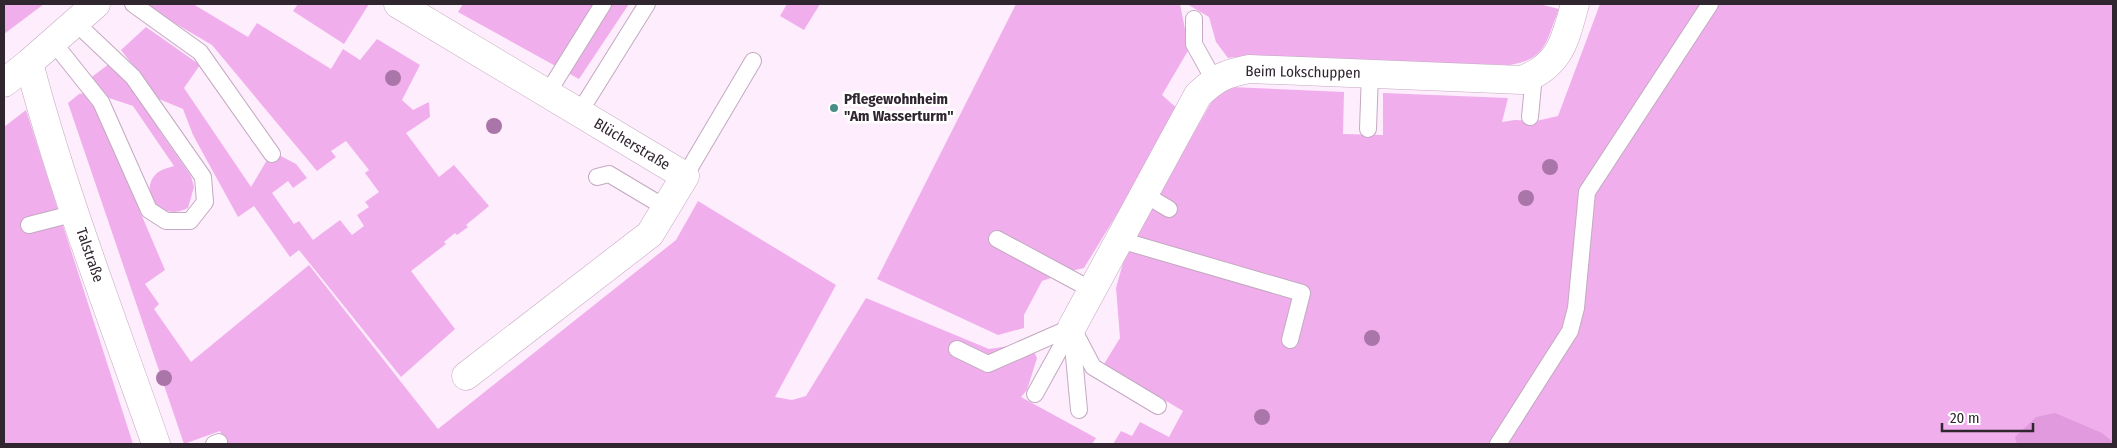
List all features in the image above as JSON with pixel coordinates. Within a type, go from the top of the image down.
[{"type":"street","points":[[4,83],[96,4]]},
{"type":"street","name":"Blücherstraße","points":[[398,4],[685,176],[650,234],[466,376]]},
{"type":"street","name":"Beim Lokschuppen","points":[[1072,327],[1198,95],[1214,80],[1230,73],[1249,69],[1522,80],[1547,67],[1564,44],[1575,4]]},
{"type":"street","name":"Talstraße","points":[[29,63],[41,107],[76,213],[156,444]]},
{"type":"lane","points":[[133,4],[200,52],[272,154]]},
{"type":"lane","points":[[547,94],[603,4]]},
{"type":"lane","points":[[579,113],[647,4]]},
{"type":"lane","points":[[1498,444],[1570,331],[1576,308],[1587,192],[1710,4]]},
{"type":"lane","points":[[1194,19],[1194,44],[1214,80]]},
{"type":"lane","points":[[53,42],[101,102],[149,210],[166,221],[190,221],[205,202],[202,177],[133,77],[76,23]]},
{"type":"lane","points":[[685,176],[753,61]]},
{"type":"lane","points":[[1368,129],[1370,73]]},
{"type":"lane","points":[[1530,117],[1534,75]]},
{"type":"lane","points":[[597,177],[609,174],[666,208]]},
{"type":"lane","points":[[1144,194],[1169,210]]},
{"type":"lane","points":[[29,225],[76,213]]},
{"type":"lane","points":[[997,238],[1092,290]]},
{"type":"lane","points":[[1120,240],[1302,293],[1290,340]]},
{"type":"lane","points":[[957,350],[988,364],[1072,327]]},
{"type":"lane","points":[[1035,394],[1072,327]]},
{"type":"lane","points":[[1072,327],[1093,367],[1158,406]]},
{"type":"lane","points":[[1072,327],[1080,410]]},
{"type":"shaded area","points":[[4,4],[44,4],[4,34]]},
{"type":"shaded area","points":[[152,4],[193,4],[248,37],[257,23],[331,69],[343,49],[360,60],[377,39],[420,65],[402,100],[413,110],[429,102],[430,117],[406,133],[439,177],[454,165],[489,206],[466,225],[468,227],[457,235],[455,233],[444,242],[446,244],[411,271],[455,329],[401,377],[299,250],[290,257],[254,206],[238,217],[193,135],[183,109],[159,99],[121,50],[146,27],[200,65],[184,88],[251,187],[267,160],[277,154],[296,164],[307,178],[293,188],[288,181],[272,193],[294,224],[299,221],[313,240],[340,220],[352,235],[364,226],[357,215],[369,207],[365,202],[379,192],[365,173],[369,170],[346,141],[331,151],[336,157],[317,171],[212,45],[149,8]]},
{"type":"shaded area","points":[[298,4],[369,4],[344,44],[293,11]]},
{"type":"shaded area","points":[[463,4],[629,4],[579,79],[458,12]]},
{"type":"shaded area","points":[[787,4],[820,4],[804,30],[780,16]]},
{"type":"shaded area","points":[[1016,4],[1180,4],[1189,49],[1162,95],[1180,111],[1084,268],[1042,281],[1024,315],[1024,328],[998,335],[877,279]]},
{"type":"shaded area","points":[[1187,4],[1539,4],[1559,9],[1544,47],[1531,58],[1510,65],[1228,58],[1216,42],[1209,17]]},
{"type":"shaded area","points":[[1600,4],[2113,4],[2113,444],[1113,444],[1121,431],[1132,436],[1140,422],[1169,437],[1183,411],[1104,364],[1120,338],[1116,288],[1123,263],[1139,230],[1217,92],[1230,87],[1344,92],[1343,134],[1383,135],[1383,93],[1508,98],[1502,122],[1515,120],[1536,121],[1558,116]]},
{"type":"shaded area","points":[[109,64],[138,94],[161,133],[191,176],[194,187],[188,208],[177,212],[168,211],[154,203],[150,189],[151,181],[158,172],[174,166],[133,106],[106,97],[89,79]]},
{"type":"shaded area","points":[[89,92],[165,270],[145,284],[159,304],[154,309],[191,362],[309,265],[438,429],[676,240],[698,201],[836,285],[775,397],[792,400],[806,396],[866,298],[989,349],[1030,343],[1037,358],[1027,390],[1021,397],[1096,438],[1092,444],[226,444],[220,431],[184,444],[68,103],[79,94]]},
{"type":"shaded area","points":[[26,110],[133,444],[4,444],[4,127]]},
{"type":"shaded area","points":[[2055,413],[2102,433],[2113,444],[2017,444],[2015,437],[2036,417]]},
{"type":"place","name":"Pflegewohnheim \"Am Wasserturm\"","points":[[834,108]]}]
